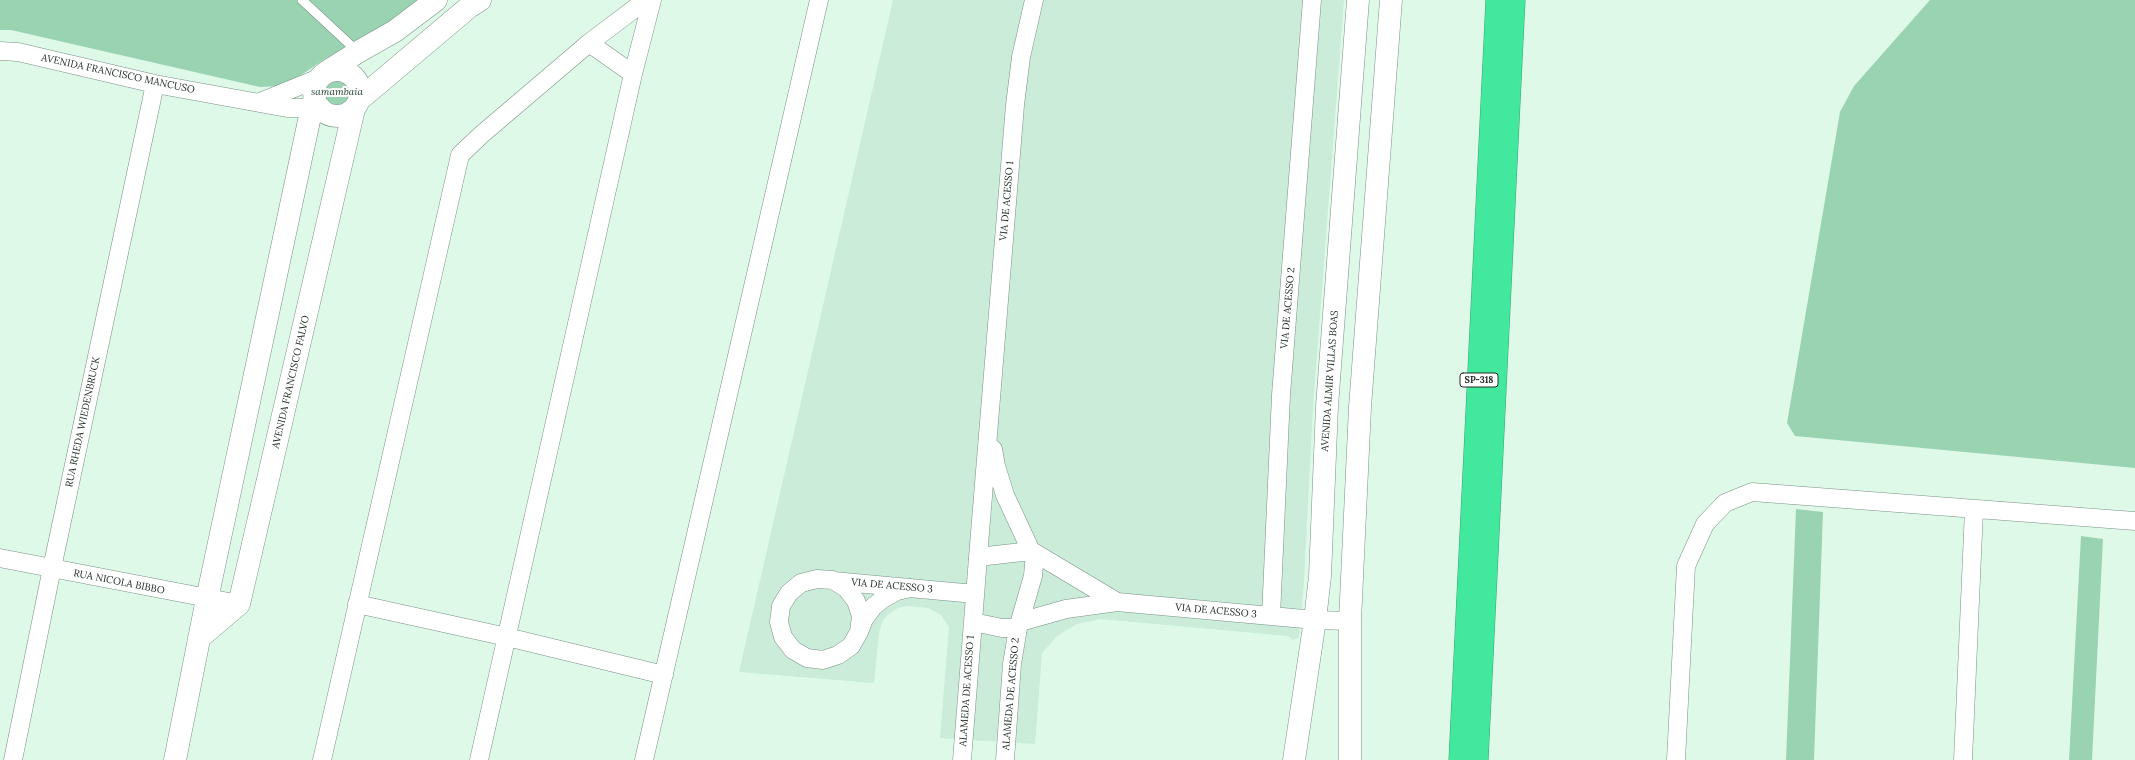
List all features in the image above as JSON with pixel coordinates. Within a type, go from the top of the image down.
[{"type":"highway","name":"SP-318","points":[[1460,760],[1497,0]]},
{"type":"highway","name":"SP-318","points":[[1477,760],[1514,0]]},
{"type":"street","points":[[436,0],[395,31],[358,52],[323,75],[314,90],[318,106],[333,116],[341,116],[357,104],[469,6],[480,0]]},
{"type":"street","points":[[322,760],[460,155],[481,135],[589,43],[646,0]]},
{"type":"street","points":[[479,760],[633,74],[652,0]]},
{"type":"street","points":[[644,760],[819,0]]},
{"type":"street","name":"VIA DE ACESSO 1","points":[[991,404],[1015,105],[1021,57],[1034,0]]},
{"type":"street","name":"VIA DE ACESSO 2","points":[[1270,616],[1281,395],[1312,0]]},
{"type":"street","name":"AVENIDA ALMIR VILLAS BOAS","points":[[1294,760],[1315,620],[1320,576],[1327,406],[1358,0]]},
{"type":"street","points":[[1350,760],[1350,621],[1360,407],[1391,0]]},
{"type":"street","points":[[589,43],[633,74]]},
{"type":"street","name":"AVENIDA FRANCISCO MANCUSO","points":[[0,51],[18,52],[155,84],[287,108],[318,106]]},
{"type":"street","points":[[260,102],[323,75],[341,70],[353,76],[360,88],[357,104]]},
{"type":"street","name":"RUA RHEDA WIEDENBRUCK","points":[[13,760],[52,568],[155,84]]},
{"type":"street","name":"AVENIDA FRANCISCO FALVO","points":[[239,604],[357,104]]},
{"type":"street","points":[[176,760],[207,599],[310,116],[318,106]]},
{"type":"street","points":[[991,404],[991,435],[996,466],[1005,495],[1033,552],[1117,602]]},
{"type":"street","name":"ALAMEDA DE ACESSO 1","points":[[962,760],[972,622],[991,404]]},
{"type":"street","points":[[1676,760],[1686,566],[1705,524],[1725,503],[1752,492],[2135,521]]},
{"type":"street","points":[[1963,760],[1974,510]]},
{"type":"street","points":[[978,557],[1033,552]]},
{"type":"street","name":"ALAMEDA DE ACESSO 2","points":[[1005,760],[1012,664],[1019,625],[1032,576],[1033,552]]},
{"type":"street","name":"RUA NICOLA BIBBO","points":[[0,558],[239,604]]},
{"type":"street","points":[[859,632],[861,616],[856,601],[846,588],[833,580],[817,578],[801,583],[789,592],[781,606],[779,622],[783,637],[793,650],[807,658],[823,660],[838,656],[851,646],[859,632],[864,619],[873,607],[884,598],[897,591],[911,588]]},
{"type":"street","name":"VIA DE ACESSO 3","points":[[833,580],[975,594]]},
{"type":"street","points":[[972,622],[1002,628],[1019,625],[1066,609],[1117,602]]},
{"type":"street","name":"VIA DE ACESSO 3","points":[[1117,602],[1315,620],[1350,621]]},
{"type":"street","points":[[199,638],[239,604]]},
{"type":"street","points":[[357,604],[506,637],[664,675]]},
{"type":"lane","points":[[302,0],[358,52]]},
{"type":"shaded area","points":[[893,0],[1344,0],[1313,406],[1304,582],[1299,637],[1293,640],[1288,636],[1100,619],[1077,624],[1057,636],[1042,653],[1035,744],[940,738],[949,627],[941,615],[928,608],[907,606],[898,608],[883,620],[879,633],[874,683],[739,672]]},
{"type":"green space","points":[[0,0],[421,0],[394,19],[325,59],[295,79],[280,86],[260,87],[11,30],[0,30]]},
{"type":"green space","points":[[1930,0],[2135,0],[2135,468],[1795,436],[1787,423],[1840,112],[1854,86]]},
{"type":"green space","name":"samambaia","points":[[337,75],[349,80],[354,92],[349,104],[337,109],[325,104],[320,92],[325,80]]},
{"type":"green space","points":[[1796,509],[1823,512],[1814,760],[1786,760]]},
{"type":"green space","points":[[2081,536],[2103,539],[2092,760],[2069,760]]}]
